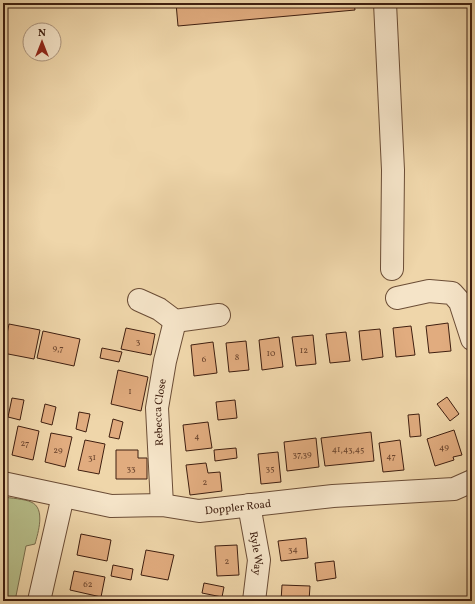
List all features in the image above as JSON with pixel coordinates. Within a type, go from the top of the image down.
[{"type":"street","points":[[385,3],[393,170],[392,269]]},
{"type":"street","points":[[397,298],[429,291],[452,292],[460,302],[472,339]]},
{"type":"street","points":[[138,300],[159,309],[175,321],[219,315]]},
{"type":"street","name":"Rebecca Close","points":[[162,505],[157,408],[165,361],[175,321]]},
{"type":"street","name":"Doppler Road","points":[[3,483],[111,506],[162,505],[198,511],[333,496],[454,489],[472,480]]},
{"type":"street","points":[[39,601],[63,496]]},
{"type":"street","name":"Ryle Way","points":[[249,505],[259,560],[254,601]]},
{"type":"green space","points":[[3,497],[31,502],[36,505],[40,515],[35,544],[26,546],[15,601],[3,601]]},
{"type":"building","points":[[176,3],[354,3],[355,10],[178,26]]},
{"type":"building","points":[[448,323],[451,351],[429,353],[426,326]]},
{"type":"building","points":[[9,324],[40,330],[34,359],[3,353]]},
{"type":"building","points":[[411,326],[415,355],[396,357],[393,328]]},
{"type":"building","points":[[126,328],[155,334],[151,355],[121,349]]},
{"type":"building","points":[[380,329],[383,357],[362,360],[359,331]]},
{"type":"building","points":[[43,331],[80,339],[74,366],[37,358]]},
{"type":"building","points":[[346,332],[350,361],[330,363],[326,334]]},
{"type":"building","points":[[313,335],[316,364],[296,366],[292,337]]},
{"type":"building","points":[[279,337],[283,367],[262,370],[259,340]]},
{"type":"building","points":[[246,341],[249,370],[229,372],[226,343]]},
{"type":"building","points":[[213,342],[217,373],[194,376],[191,345]]},
{"type":"building","points":[[102,348],[122,352],[119,362],[100,358]]},
{"type":"building","points":[[118,370],[148,377],[141,411],[111,404]]},
{"type":"building","points":[[447,397],[459,414],[450,421],[437,404]]},
{"type":"building","points":[[12,398],[24,400],[20,420],[8,417]]},
{"type":"building","points":[[235,400],[237,418],[218,420],[216,402]]},
{"type":"building","points":[[45,404],[56,407],[52,425],[41,422]]},
{"type":"building","points":[[79,412],[90,414],[86,432],[76,429]]},
{"type":"building","points":[[419,414],[421,436],[410,437],[408,415]]},
{"type":"building","points":[[113,419],[123,422],[119,439],[109,437]]},
{"type":"building","points":[[208,422],[212,448],[186,451],[183,425]]},
{"type":"building","points":[[18,426],[39,431],[33,460],[12,455]]},
{"type":"building","points":[[454,430],[462,455],[453,457],[454,460],[435,466],[427,439]]},
{"type":"building","points":[[371,432],[374,461],[325,466],[321,438]]},
{"type":"building","points":[[51,433],[72,437],[65,467],[45,462]]},
{"type":"building","points":[[316,438],[319,467],[287,471],[284,442]]},
{"type":"building","points":[[85,440],[105,444],[99,474],[78,470]]},
{"type":"building","points":[[400,440],[404,470],[383,472],[379,443]]},
{"type":"building","points":[[236,448],[237,458],[215,461],[214,450]]},
{"type":"building","points":[[116,450],[138,450],[138,458],[147,458],[147,479],[116,479]]},
{"type":"building","points":[[278,452],[281,482],[261,484],[258,454]]},
{"type":"building","points":[[206,463],[208,473],[220,472],[222,491],[190,495],[186,465]]},
{"type":"building","points":[[81,534],[111,540],[107,561],[77,555]]},
{"type":"building","points":[[306,538],[308,558],[281,561],[278,541]]},
{"type":"building","points":[[237,545],[239,575],[217,576],[215,546]]},
{"type":"building","points":[[146,550],[174,555],[168,580],[141,575]]},
{"type":"building","points":[[334,561],[336,578],[317,581],[315,563]]},
{"type":"building","points":[[113,565],[133,569],[131,580],[111,576]]},
{"type":"building","points":[[74,571],[105,577],[101,597],[70,590]]},
{"type":"building","points":[[204,583],[224,587],[222,597],[202,593]]},
{"type":"building","points":[[282,585],[310,586],[309,601],[281,601]]}]
